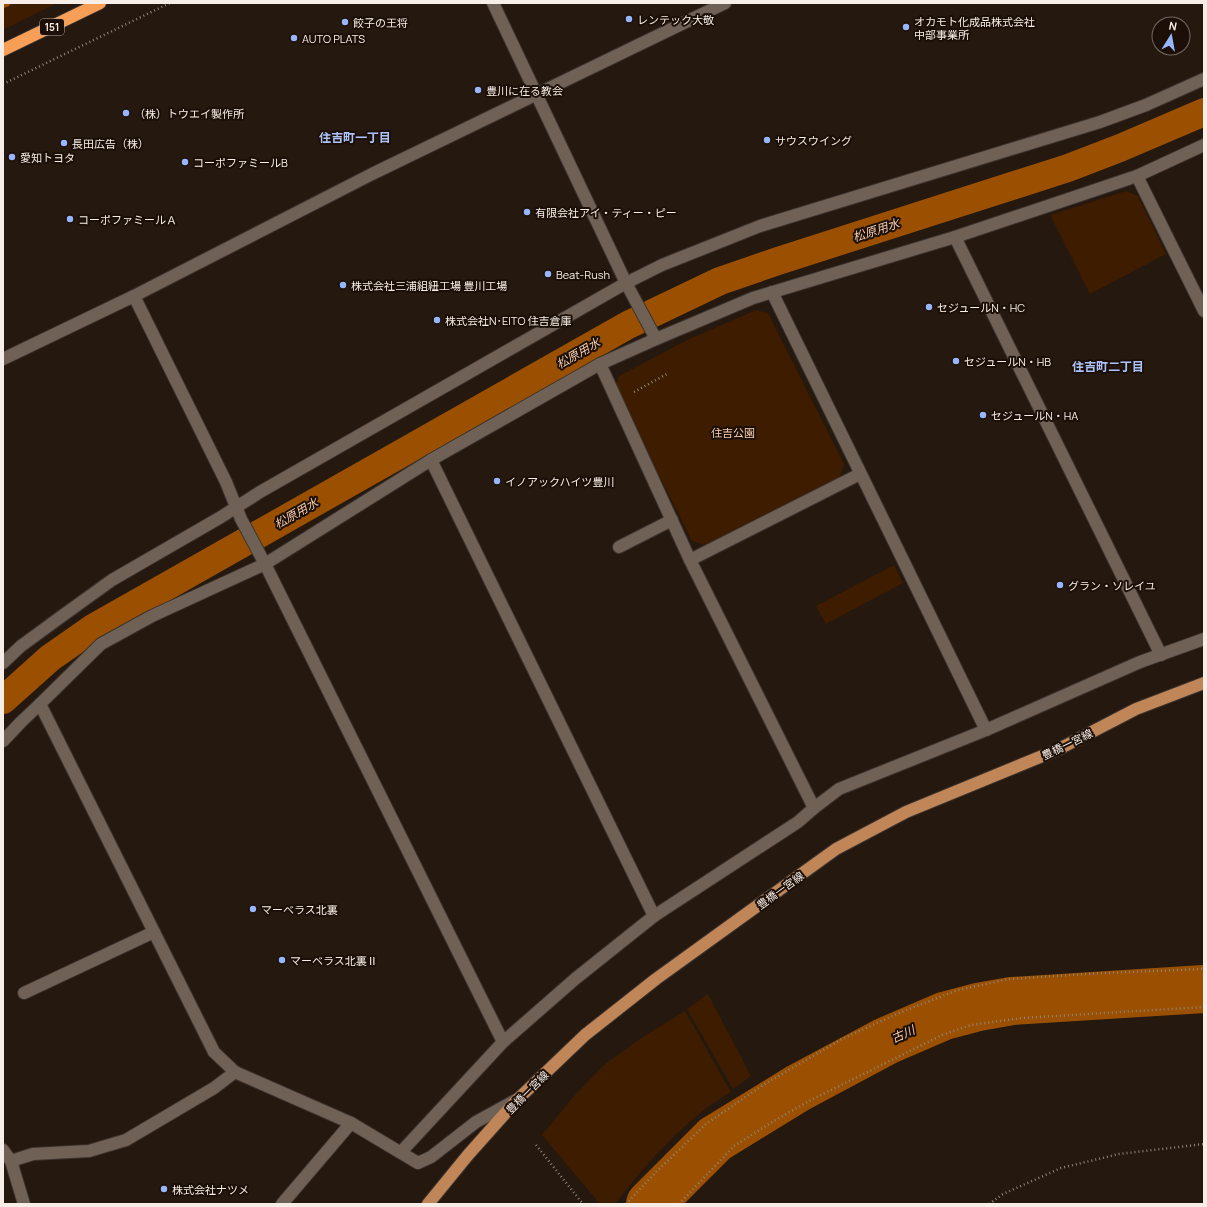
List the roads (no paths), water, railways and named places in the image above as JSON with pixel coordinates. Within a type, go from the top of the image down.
[{"type":"highway","name":"151","points":[[3,50],[100,3]]},
{"type":"main road","name":"豊橋一宮線","points":[[428,1204],[468,1155],[517,1100],[585,1035],[650,984],[836,849],[906,812],[1057,750],[1136,709],[1204,683]]},
{"type":"street","points":[[493,3],[629,288],[653,334]]},
{"type":"street","points":[[3,359],[134,296],[372,174],[725,3]]},
{"type":"street","points":[[3,663],[21,646],[112,580],[260,492],[629,288],[662,265],[760,226],[1100,122],[1146,105],[1204,79]]},
{"type":"street","points":[[3,741],[101,644],[263,559],[431,460],[653,334],[753,298],[955,237],[1137,176],[1204,145]]},
{"type":"street","points":[[1137,176],[1204,311]]},
{"type":"street","points":[[955,237],[1161,655]]},
{"type":"street","points":[[772,292],[986,730]]},
{"type":"street","points":[[134,296],[226,482],[241,519],[263,559],[504,1042]]},
{"type":"street","points":[[600,364],[690,560],[814,808]]},
{"type":"street","points":[[431,460],[654,916]]},
{"type":"street","points":[[690,560],[860,474]]},
{"type":"street","points":[[619,547],[672,520]]},
{"type":"street","points":[[401,1152],[504,1042],[575,979],[654,916],[798,822],[839,789],[986,730],[1140,662],[1204,639]]},
{"type":"street","points":[[40,704],[214,1052],[235,1072],[351,1123],[418,1162],[431,1157],[476,1122],[517,1100]]},
{"type":"street","points":[[24,993],[154,932]]},
{"type":"street","points":[[11,1161],[33,1154],[89,1151],[126,1140],[214,1088],[235,1072]]},
{"type":"street","points":[[282,1204],[351,1123]]},
{"type":"street","points":[[3,1150],[11,1161],[24,1204]]},
{"type":"waterway","name":"松原用水","points":[[3,700],[50,658],[93,628],[628,325],[720,281],[1068,168],[1120,148],[1204,112]]},
{"type":"waterway","name":"古川","points":[[650,1204],[715,1139],[798,1088],[886,1041],[944,1016],[978,1007],[1012,1001],[1204,989]]},
{"type":"place","name":"レンテック大敬","points":[[629,19]]},
{"type":"place","name":"餃子の王将","points":[[345,22]]},
{"type":"place","name":"オカモト化成品株式会社 中部事業所","points":[[906,27]]},
{"type":"place","name":"AUTO PLATS","points":[[294,38]]},
{"type":"place","name":"豊川に在る教会","points":[[478,90]]},
{"type":"place","name":"（株）トウエイ製作所","points":[[126,113]]},
{"type":"place","name":"サウスウイング","points":[[767,140]]},
{"type":"place","name":"長田広告（株）","points":[[64,143]]},
{"type":"place","name":"愛知トヨタ","points":[[12,157]]},
{"type":"place","name":"コーポファミールB","points":[[185,162]]},
{"type":"place","name":"有限会社アイ・ティー・ピー","points":[[527,212]]},
{"type":"place","name":"コーポファミールＡ","points":[[70,219]]},
{"type":"place","name":"Beat-Rush","points":[[548,274]]},
{"type":"place","name":"株式会社三浦組紐工場 豊川工場","points":[[343,285]]},
{"type":"place","name":"セジュールN・HC","points":[[929,307]]},
{"type":"place","name":"株式会社N･EITO 住吉倉庫","points":[[437,320]]},
{"type":"place","name":"セジュールN・HB","points":[[956,361]]},
{"type":"place","name":"セジュールN・HA","points":[[983,415]]},
{"type":"place","name":"イノアックハイツ豊川","points":[[497,481]]},
{"type":"place","name":"グラン・ソレイユ","points":[[1060,585]]},
{"type":"place","name":"マーベラス北裏","points":[[253,909]]},
{"type":"place","name":"マーベラス北裏Ⅱ","points":[[282,960]]},
{"type":"place","name":"株式会社ナツメ","points":[[164,1189]]},
{"type":"district","name":"住吉町一丁目","points":[[355,137]]},
{"type":"district","name":"住吉町二丁目","points":[[1108,366]]},
{"type":"park label","name":"住吉公園","points":[[733,432]]}]
